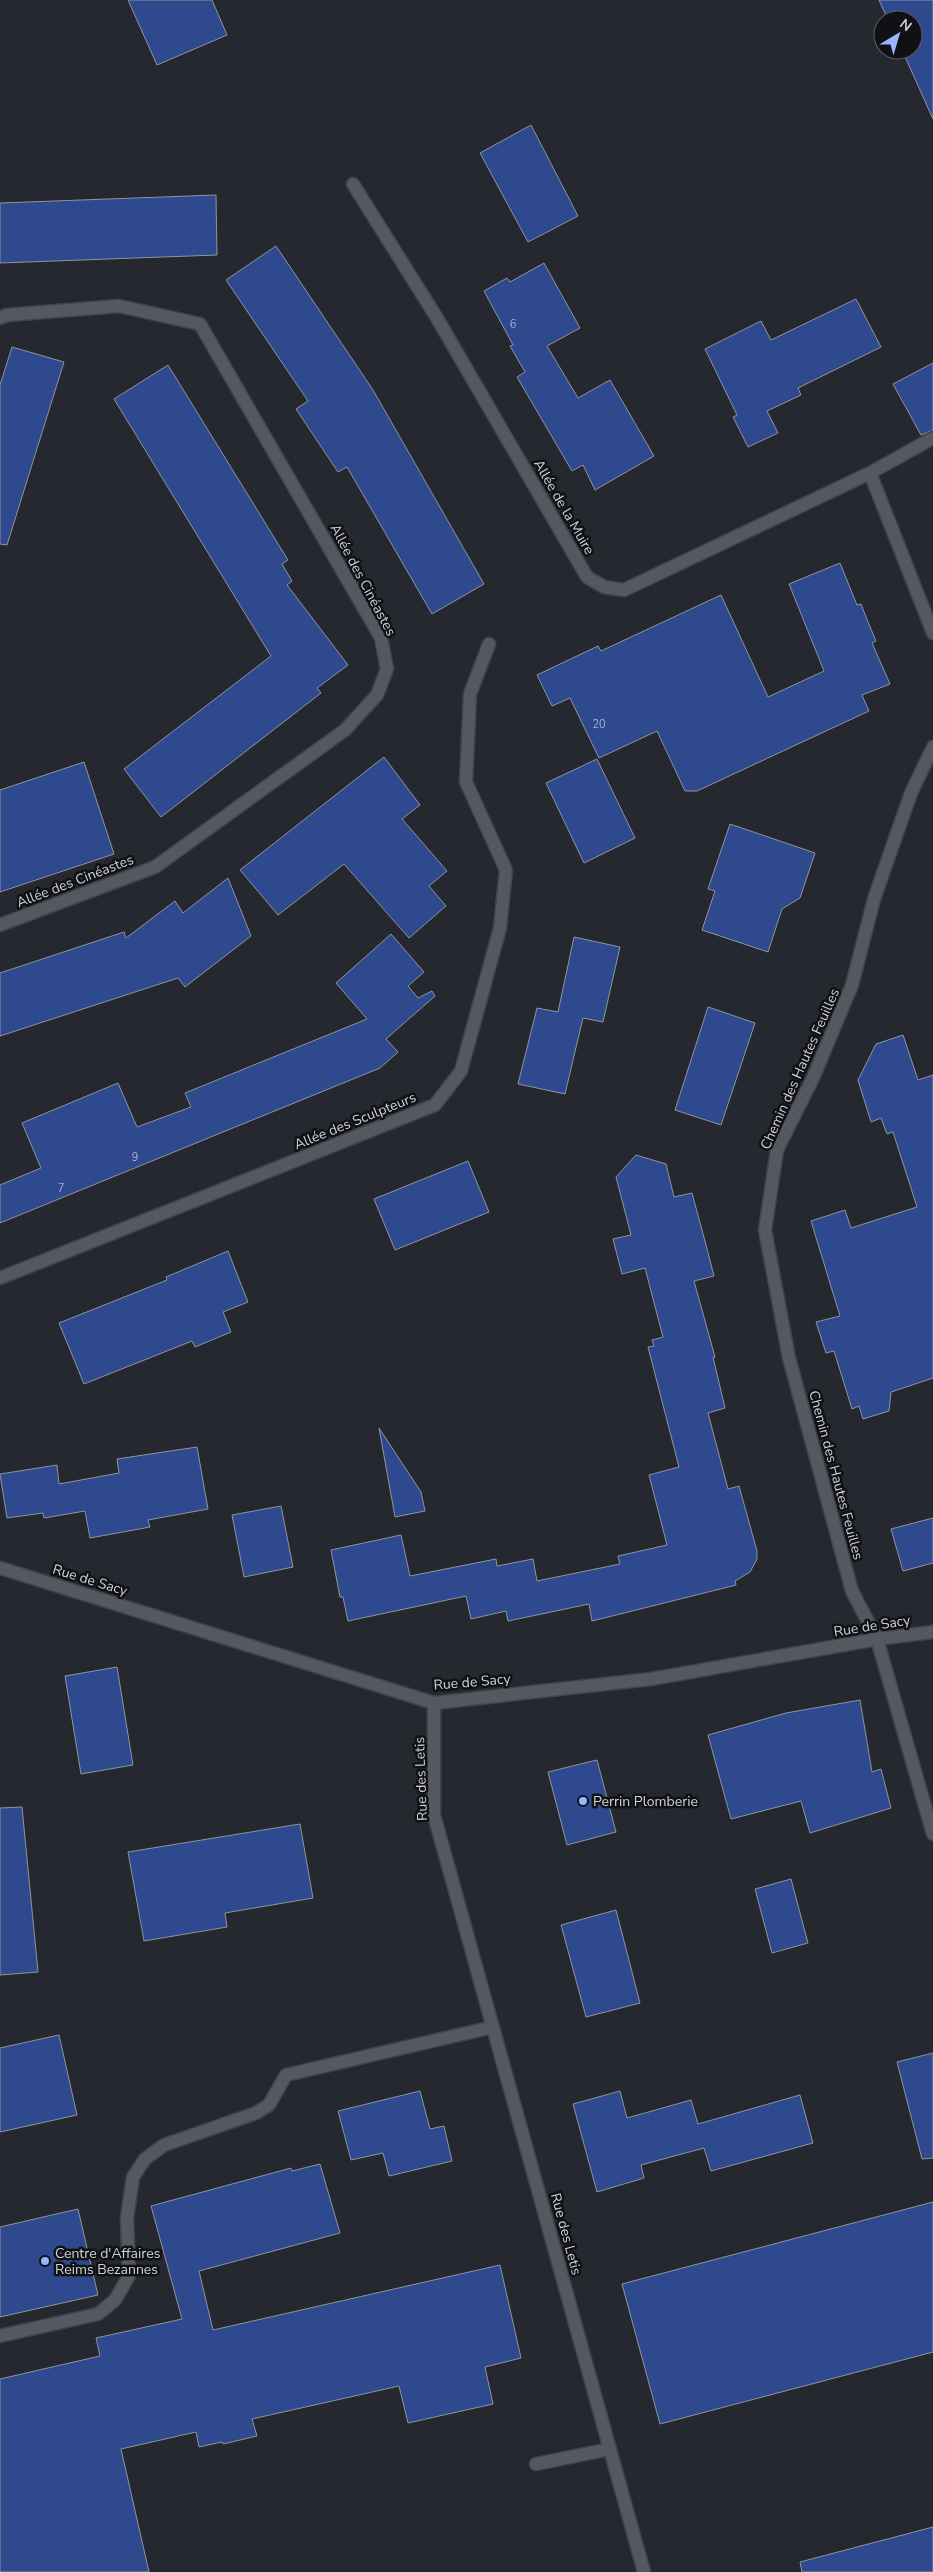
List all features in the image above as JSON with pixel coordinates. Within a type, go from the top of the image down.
[{"type":"street","name":"Allée de la Muire","points":[[353,184],[437,318],[587,577],[604,587],[624,590],[870,473],[933,438]]},
{"type":"street","name":"Allée des Cinéastes","points":[[0,318],[6,315],[119,306],[200,324],[380,638],[387,669],[377,695],[345,730],[155,867],[0,925]]},
{"type":"street","points":[[870,473],[933,633]]},
{"type":"street","name":"Allée des Sculpteurs","points":[[0,1278],[435,1105],[461,1071],[500,928],[506,870],[466,782],[470,694],[489,644]]},
{"type":"street","name":"Chemin des Hautes Feuilles","points":[[933,747],[911,793],[874,899],[852,985],[813,1078],[777,1150],[765,1230],[789,1358],[852,1591],[877,1639],[933,1834]]},
{"type":"street","name":"Rue de Sacy","points":[[0,1568],[434,1703],[651,1679],[877,1639],[933,1632]]},
{"type":"street","name":"Rue des Letis","points":[[434,1703],[434,1815],[644,2572]]},
{"type":"street","points":[[0,2336],[98,2314],[115,2300],[130,2276],[127,2218],[133,2177],[145,2159],[164,2145],[256,2114],[269,2105],[286,2075],[493,2027]]},
{"type":"street","points":[[536,2464],[610,2448]]},
{"type":"building","points":[[128,0],[212,0],[227,35],[157,65]]},
{"type":"building","points":[[879,0],[933,0],[933,119],[906,60],[923,60],[923,10],[884,10]]},
{"type":"building","points":[[531,125],[578,216],[528,242],[480,153]]},
{"type":"building","points":[[216,195],[217,255],[0,263],[0,203]]},
{"type":"building","points":[[276,246],[373,390],[484,584],[432,614],[347,467],[338,472],[296,409],[308,401],[226,280]]},
{"type":"building","points":[[544,263],[580,328],[547,346],[578,398],[610,380],[654,456],[595,490],[583,465],[572,471],[517,377],[525,372],[510,346],[513,345],[484,291],[507,278],[510,282]]},
{"type":"building","points":[[856,299],[881,347],[798,388],[801,395],[767,411],[778,433],[748,447],[733,417],[737,415],[705,349],[761,321],[771,340]]},
{"type":"building","points":[[12,347],[64,362],[7,545],[0,544],[0,385]]},
{"type":"building","points":[[933,363],[933,430],[921,435],[893,384]]},
{"type":"building","points":[[168,365],[288,560],[282,564],[292,581],[287,585],[348,665],[317,688],[321,693],[161,817],[124,769],[271,656],[114,399]]},
{"type":"building","points":[[840,563],[857,605],[861,604],[876,641],[872,643],[890,684],[862,695],[869,711],[697,791],[685,791],[657,731],[599,758],[570,698],[552,706],[537,675],[598,646],[601,651],[721,595],[768,697],[824,671],[789,584]]},
{"type":"building","points":[[384,757],[420,805],[402,819],[447,871],[429,886],[446,906],[409,938],[344,864],[278,915],[240,870]]},
{"type":"building","points":[[597,759],[635,838],[584,863],[546,783]]},
{"type":"building","points":[[84,762],[114,854],[0,892],[0,790]]},
{"type":"building","points":[[730,824],[815,853],[800,898],[782,909],[768,952],[702,930],[715,891],[708,889]]},
{"type":"building","points":[[228,878],[251,936],[185,987],[178,978],[0,1036],[0,973],[124,932],[126,938],[175,901],[183,913]]},
{"type":"building","points":[[391,934],[424,972],[408,986],[418,998],[432,991],[435,996],[386,1039],[398,1052],[380,1068],[0,1223],[0,1185],[41,1168],[22,1123],[118,1083],[137,1127],[191,1107],[185,1093],[367,1019],[336,983]]},
{"type":"building","points":[[574,937],[620,947],[603,1022],[583,1018],[565,1094],[518,1084],[537,1008],[558,1012]]},
{"type":"building","points":[[708,1007],[755,1023],[721,1125],[675,1110]]},
{"type":"building","points":[[903,1035],[918,1080],[933,1075],[933,1378],[891,1392],[889,1411],[863,1419],[859,1406],[852,1409],[834,1351],[826,1353],[816,1322],[840,1316],[811,1221],[845,1210],[851,1228],[917,1207],[893,1132],[887,1134],[881,1118],[871,1122],[858,1080],[876,1044]]},
{"type":"building","points":[[636,1155],[666,1164],[674,1197],[692,1193],[714,1276],[694,1281],[715,1357],[713,1357],[725,1408],[708,1413],[728,1489],[739,1486],[757,1551],[757,1559],[750,1572],[735,1581],[736,1585],[592,1621],[589,1604],[508,1621],[506,1611],[471,1619],[466,1596],[348,1621],[343,1597],[340,1597],[331,1550],[401,1535],[410,1576],[496,1559],[497,1566],[533,1559],[537,1581],[620,1564],[618,1556],[667,1545],[649,1475],[679,1467],[648,1347],[654,1346],[652,1340],[663,1337],[645,1268],[622,1274],[613,1239],[631,1235],[616,1177]]},
{"type":"building","points":[[468,1161],[489,1212],[395,1250],[374,1199]]},
{"type":"building","points":[[228,1251],[248,1302],[223,1312],[231,1332],[195,1347],[192,1341],[84,1384],[59,1323],[167,1280],[166,1277]]},
{"type":"building","points":[[379,1428],[421,1492],[425,1511],[395,1517]]},
{"type":"building","points":[[197,1447],[208,1509],[148,1520],[150,1527],[90,1538],[85,1511],[44,1518],[43,1513],[7,1518],[0,1474],[57,1465],[59,1484],[119,1473],[117,1459]]},
{"type":"building","points":[[281,1506],[293,1567],[244,1577],[232,1515]]},
{"type":"building","points":[[933,1518],[933,1563],[903,1571],[891,1529]]},
{"type":"building","points":[[117,1667],[133,1765],[81,1774],[65,1676]]},
{"type":"building","points":[[860,1700],[872,1772],[881,1769],[891,1808],[810,1833],[801,1801],[731,1819],[708,1735],[786,1713]]},
{"type":"building","points":[[597,1760],[616,1832],[567,1845],[548,1772]]},
{"type":"building","points":[[22,1807],[38,1972],[0,1975],[0,1808]]},
{"type":"building","points":[[300,1824],[313,1898],[225,1913],[227,1927],[144,1941],[128,1852]]},
{"type":"building","points":[[791,1879],[808,1943],[772,1953],[755,1889]]},
{"type":"building","points":[[616,1910],[640,2003],[586,2017],[561,1925]]},
{"type":"building","points":[[59,2035],[77,2115],[0,2132],[0,2048]]},
{"type":"building","points":[[933,2053],[933,2158],[922,2159],[897,2062]]},
{"type":"building","points":[[420,2091],[430,2129],[444,2126],[452,2161],[389,2176],[383,2153],[351,2160],[338,2111]]},
{"type":"building","points":[[620,2091],[627,2118],[691,2100],[698,2124],[800,2095],[813,2143],[711,2171],[704,2148],[641,2165],[644,2178],[597,2192],[573,2104]]},
{"type":"building","points":[[320,2164],[340,2233],[199,2271],[213,2330],[500,2265],[521,2358],[485,2367],[493,2404],[408,2423],[399,2386],[252,2419],[257,2436],[223,2444],[222,2442],[199,2447],[196,2432],[121,2449],[149,2572],[0,2572],[0,2379],[100,2356],[96,2338],[182,2319],[151,2206],[291,2168],[292,2171]]},
{"type":"building","points":[[933,2202],[933,2352],[660,2424],[622,2284]]},
{"type":"building","name":"Centre d'Affaires Reims Bezannes","points":[[78,2209],[98,2295],[0,2317],[0,2227]]},
{"type":"building","points":[[933,2527],[933,2572],[802,2572],[800,2562]]},
{"type":"place","name":"Perrin Plomberie","points":[[583,1801]]},
{"type":"place","name":"Centre d'Affaires Reims Bezannes","points":[[45,2261]]}]
